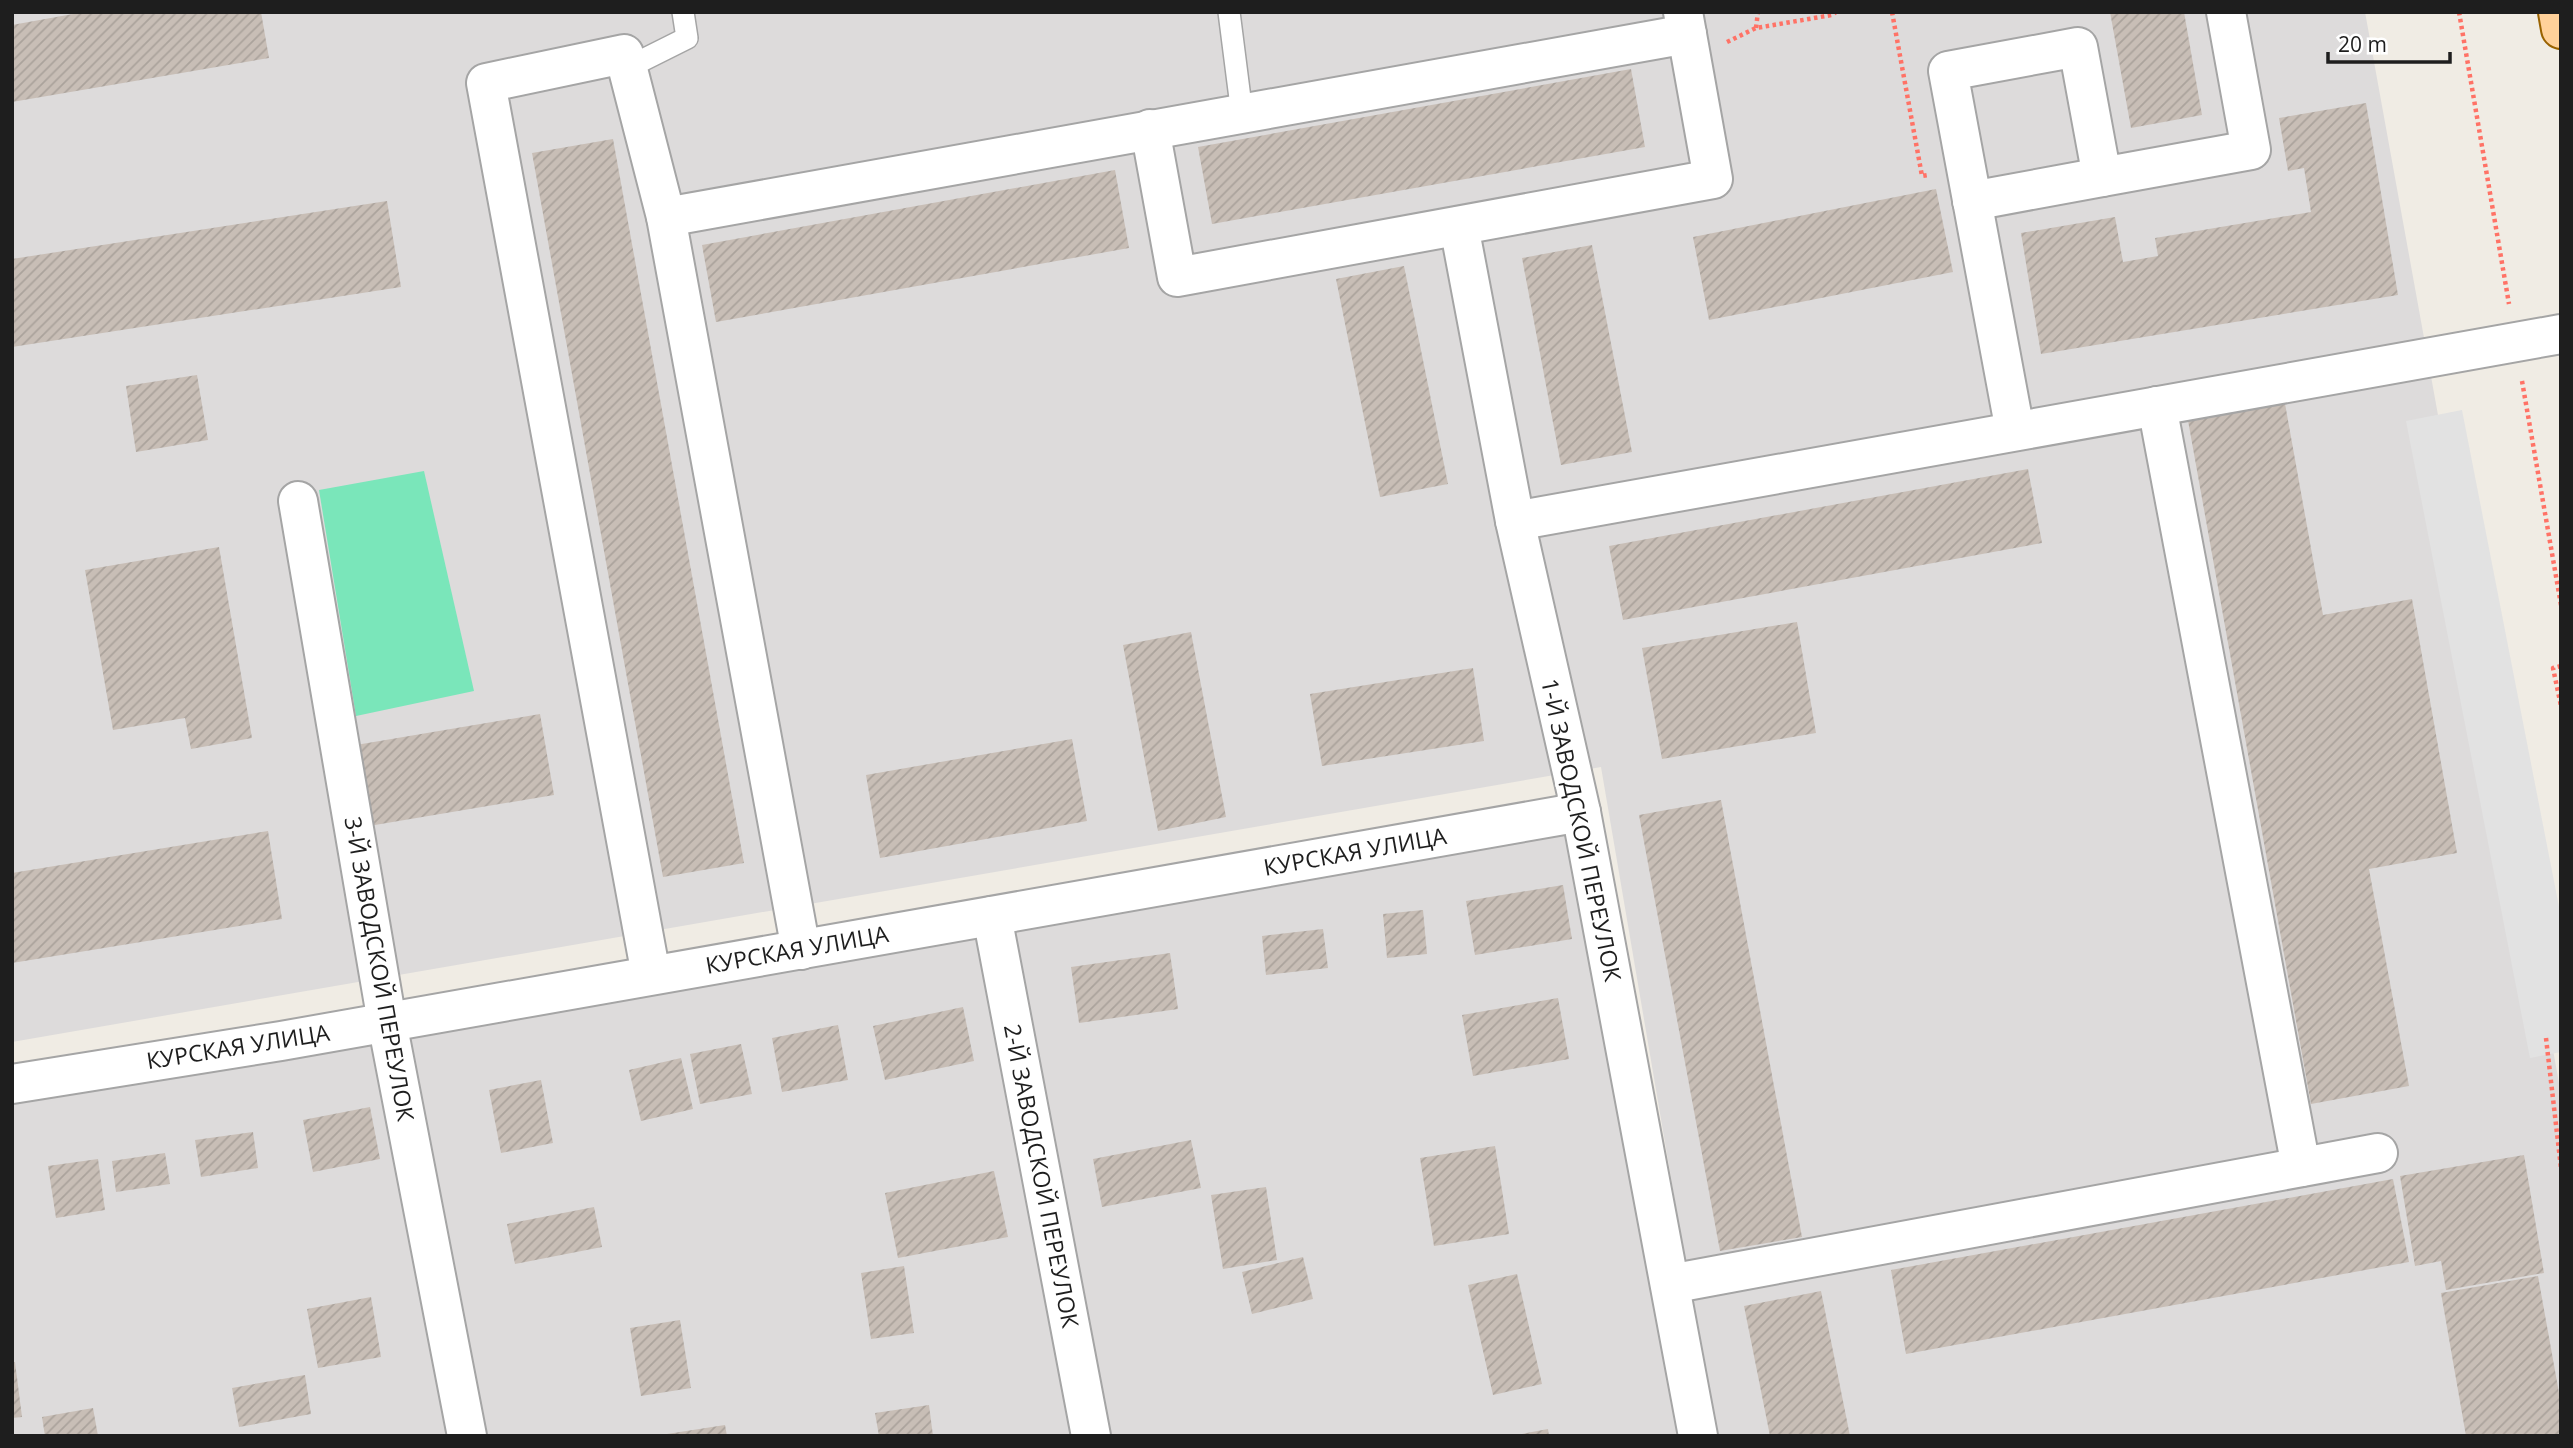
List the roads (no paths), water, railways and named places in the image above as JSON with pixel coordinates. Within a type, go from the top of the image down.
[{"type":"main road","points":[[2558,12],[2561,29]]},
{"type":"street","points":[[1972,201],[2251,150],[2226,12]]},
{"type":"street","points":[[666,217],[1150,129],[1687,35],[1713,179],[1177,277],[1150,129]]},
{"type":"street","points":[[2015,431],[1948,71],[2078,47],[2102,177]]},
{"type":"street","points":[[651,975],[486,83],[624,54],[666,217],[801,950]]},
{"type":"street","name":"1-Й ЗАВОДСКОЙ ПЕРЕУЛОК","points":[[1458,226],[1515,522],[1581,812],[1698,1436]]},
{"type":"street","points":[[1515,522],[2561,334]]},
{"type":"street","points":[[2157,406],[2301,1167]]},
{"type":"street","name":"3-Й ЗАВОДСКОЙ ПЕРЕУЛОК","points":[[298,501],[387,1022],[467,1436]]},
{"type":"street","name":"КУРСКАЯ УЛИЦА","points":[[12,1084],[387,1022],[1581,812]]},
{"type":"street","name":"2-Й ЗАВОДСКОЙ ПЕРЕУЛОК","points":[[992,916],[1091,1436]]},
{"type":"street","points":[[1670,1284],[2378,1153]]},
{"type":"lane","points":[[627,68],[687,38],[682,12]]},
{"type":"lane","points":[[1229,12],[1242,114]]}]
